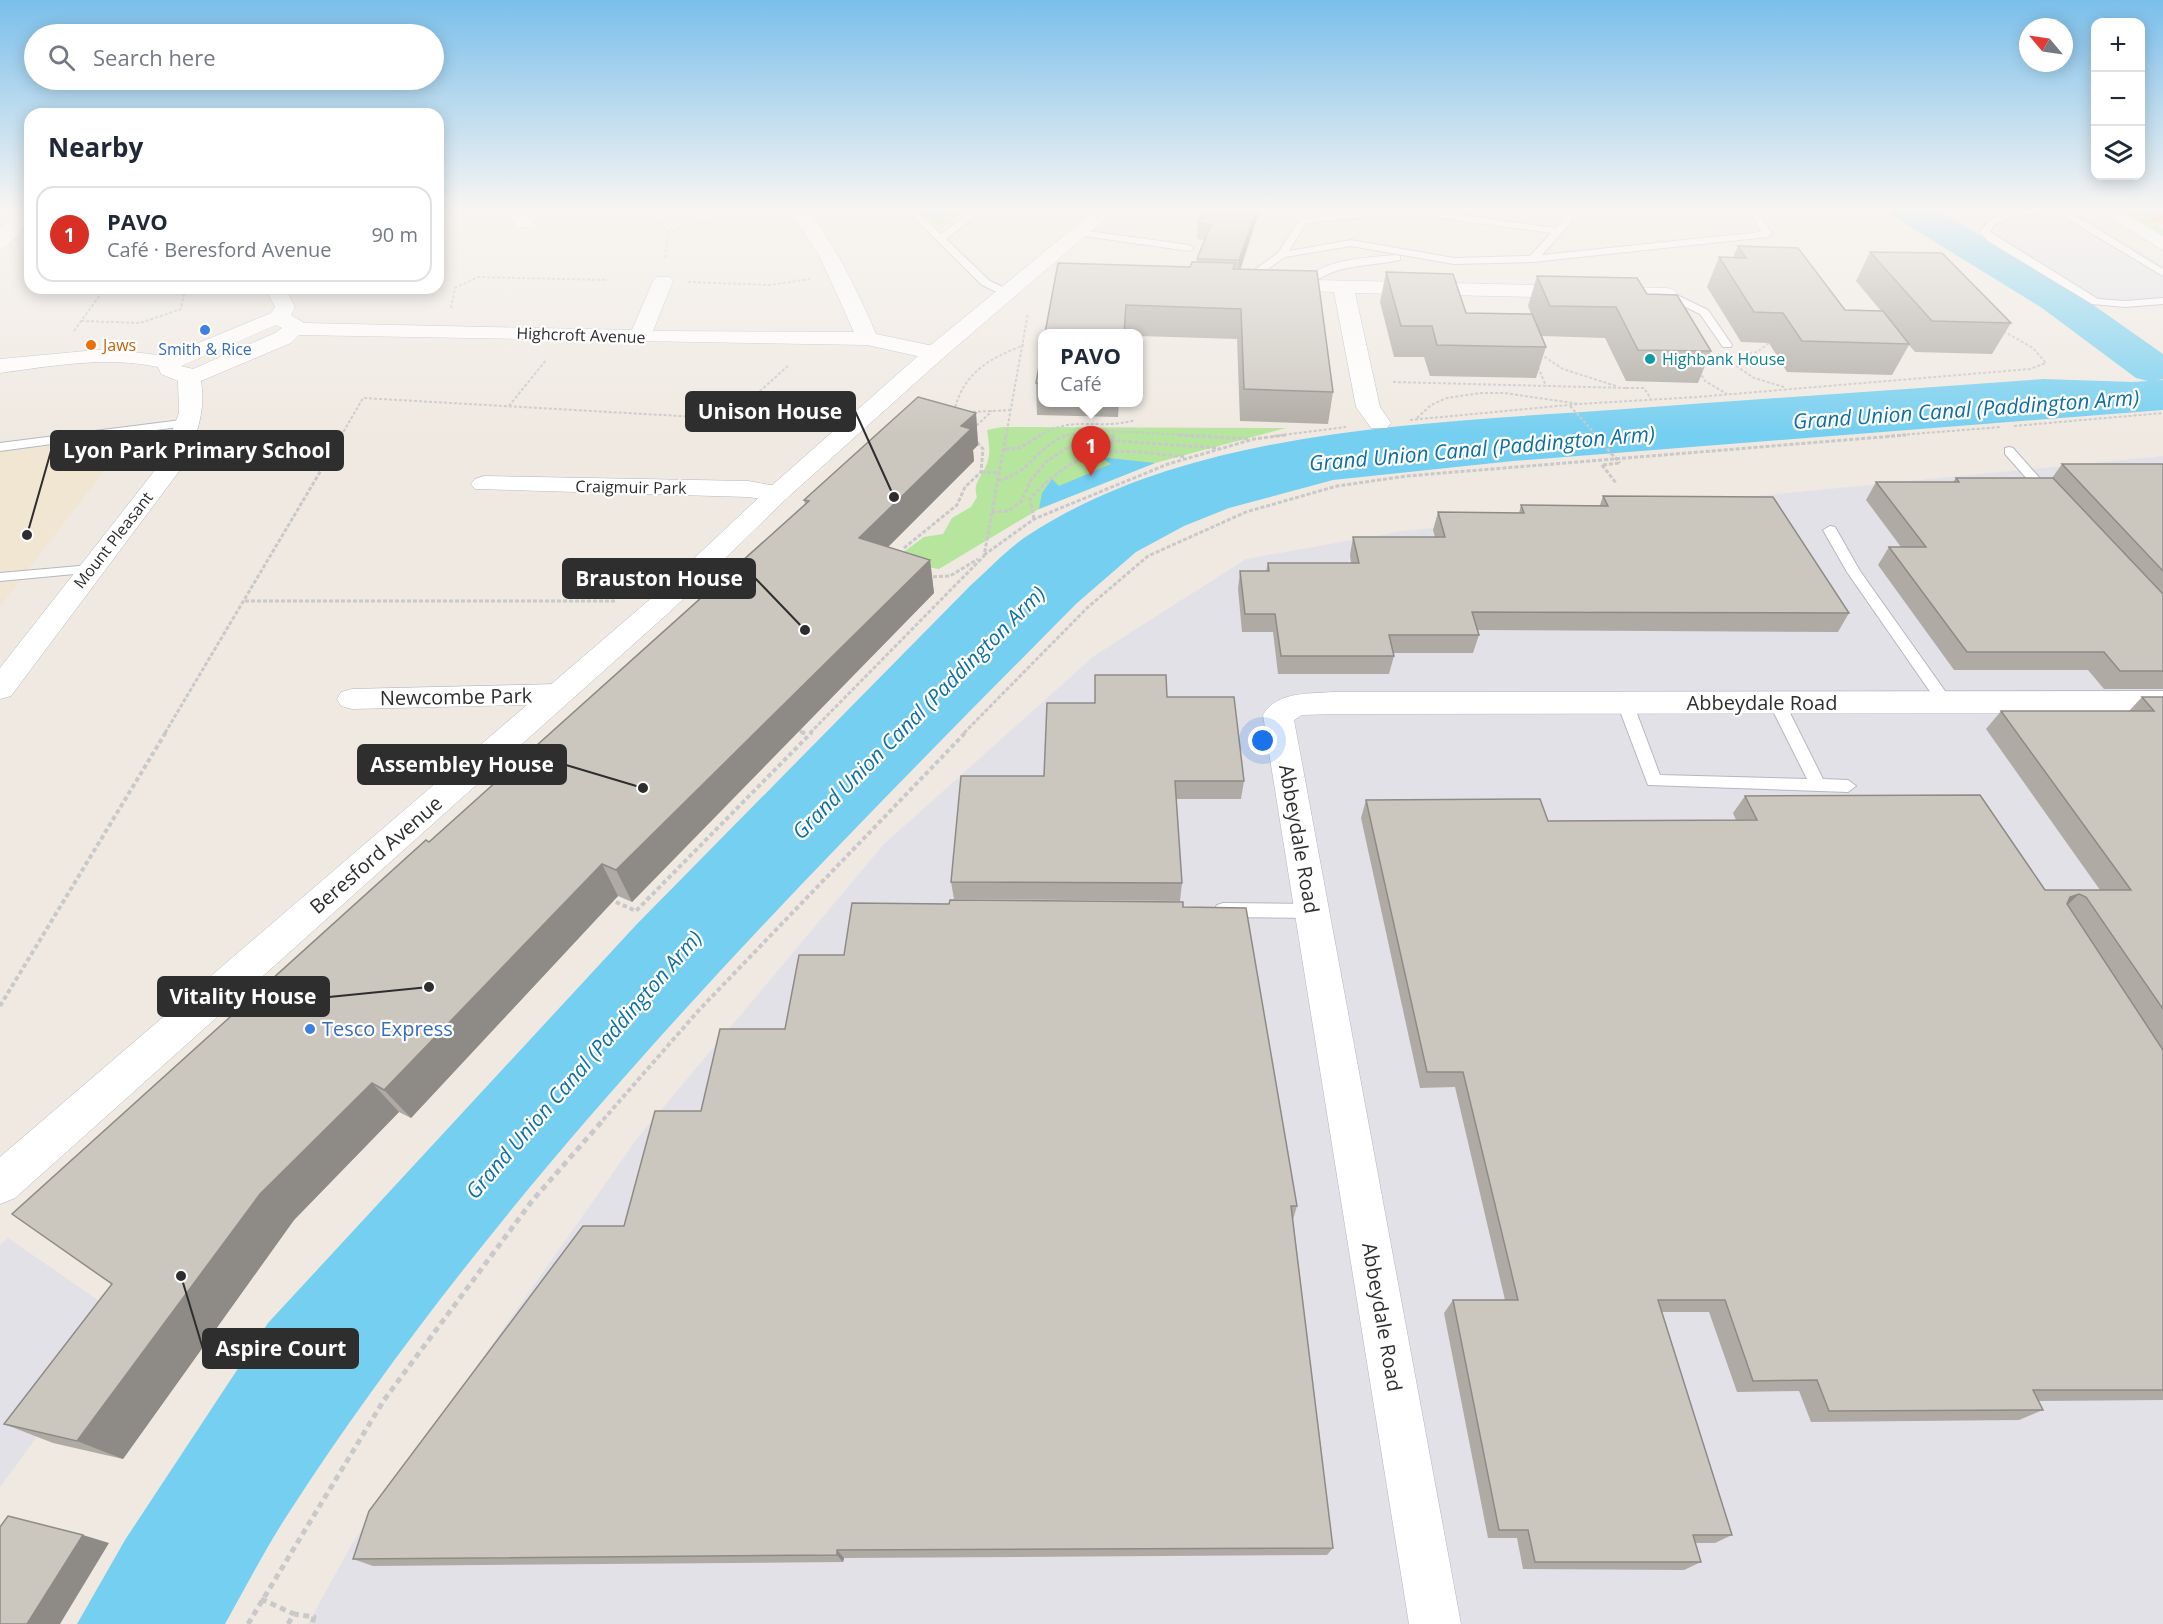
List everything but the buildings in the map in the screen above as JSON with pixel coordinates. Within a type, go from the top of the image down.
[{"type":"street","points":[[640,337],[661,284]]},
{"type":"street","points":[[845,284],[867,339],[935,353]]},
{"type":"street","name":"Beresford Avenue","points":[[0,1184],[665,601],[778,493],[935,353],[1019,300],[1031,284]]},
{"type":"street","points":[[1234,284],[1667,294]]},
{"type":"street","points":[[1343,286],[1368,407],[1379,423]]},
{"type":"street","points":[[0,366],[55,359],[109,356],[180,370],[257,350],[283,338],[286,324],[285,307],[278,294]]},
{"type":"street","name":"Highcroft Avenue","points":[[286,324],[447,332],[640,337],[867,339]]},
{"type":"street","name":"Mount Pleasant","points":[[0,689],[171,466],[194,405],[180,370]]},
{"type":"street","name":"Craigmuir Park","points":[[484,483],[748,489],[778,493]]},
{"type":"street","name":"Newcombe Park","points":[[352,699],[560,694]]},
{"type":"street","name":"Abbeydale Road","points":[[1435,1624],[1278,715],[1296,705],[1333,703],[2163,702]]},
{"type":"lane","points":[[988,284],[1019,300]]},
{"type":"lane","points":[[2063,284],[2087,299],[2105,304],[2163,301]]},
{"type":"lane","points":[[1667,294],[1704,312],[1727,345]]},
{"type":"lane","points":[[0,447],[189,423]]},
{"type":"lane","points":[[2009,451],[2060,507]]},
{"type":"lane","points":[[1830,530],[1854,572],[1945,702]]},
{"type":"lane","points":[[0,577],[91,569]]},
{"type":"lane","points":[[1625,703],[1640,749],[1654,781],[1848,786]]},
{"type":"lane","points":[[1777,703],[1818,785]]},
{"type":"lane","points":[[1206,910],[1312,911]]},
{"type":"path","points":[[447,332],[454,288],[463,284]]},
{"type":"path","points":[[744,284],[779,284]]},
{"type":"path","points":[[55,359],[101,294]]},
{"type":"path","points":[[81,321],[140,323],[181,309],[184,294]]},
{"type":"path","points":[[604,896],[636,910],[984,556],[1024,345],[1019,300]]},
{"type":"path","points":[[925,577],[950,576],[984,556],[1035,519],[1168,464],[1254,439],[1379,423],[1580,404],[2030,369],[2046,363],[2043,357],[2031,348],[1998,327]]},
{"type":"path","points":[[509,406],[567,335]]},
{"type":"path","points":[[729,419],[818,338]]},
{"type":"path","points":[[954,412],[960,389],[982,366],[1007,351],[1024,345]]},
{"type":"path","points":[[1727,345],[1732,363],[1738,369],[1754,378],[1788,388]]},
{"type":"path","points":[[1536,351],[1563,369],[1589,379],[1626,388]]},
{"type":"path","points":[[1538,365],[1546,387]]},
{"type":"path","points":[[1363,381],[1644,388],[1652,400]]},
{"type":"path","points":[[1472,384],[1475,394]]},
{"type":"path","points":[[1417,419],[1431,405],[1448,398],[1475,394],[1505,393],[1580,404]]},
{"type":"path","points":[[0,1006],[245,601],[363,398],[750,420]]},
{"type":"path","points":[[1550,399],[1555,407],[1570,406],[1620,463],[1602,465],[1616,483]]},
{"type":"path","points":[[946,412],[1012,410]]},
{"type":"path","points":[[981,472],[983,449],[968,433],[993,411]]},
{"type":"path","points":[[248,1624],[261,1599],[384,1400],[532,1201],[699,1010],[853,847],[1079,616],[1148,556],[1246,512],[1337,486],[1407,476],[2163,413]]},
{"type":"path","points":[[1005,448],[1019,448],[1054,427],[1068,423],[1117,425],[1135,420]]},
{"type":"path","points":[[1109,450],[1117,425]]},
{"type":"path","points":[[998,480],[1020,475],[1042,448],[1060,437],[1093,430],[1254,439]]},
{"type":"path","points":[[992,512],[1008,511],[1021,502],[1027,484],[1059,451],[1087,439],[1221,448]]},
{"type":"path","points":[[1035,519],[1030,499],[1048,476],[1071,460],[1109,450],[1190,458]]},
{"type":"path","points":[[904,548],[957,506],[965,486],[981,472],[1000,472]]},
{"type":"path","points":[[245,601],[665,601]]},
{"type":"path","points":[[786,727],[807,734]]},
{"type":"path","points":[[261,1599],[294,1614],[314,1617],[312,1624]]},
{"type":"path","points":[[288,1624],[294,1614]]},
{"type":"shaded area","points":[[2074,284],[2163,284],[2163,299],[2108,303]]},
{"type":"shaded area","points":[[73,443],[109,464],[0,606],[0,452]]},
{"type":"shaded area","points":[[2163,456],[2163,1624],[308,1624],[353,1542],[636,1140],[883,845],[1094,656],[1246,559],[1403,531]]},
{"type":"shaded area","points":[[8,1238],[124,1318],[0,1487],[0,1245]]},
{"type":"green space","points":[[1002,427],[1286,428],[1155,463],[1039,509],[939,569],[884,560],[905,551],[924,537],[943,534],[952,518],[971,507],[977,497],[976,486],[988,461],[987,430]]},
{"type":"water","name":"Grand Union Canal (Paddington Arm)","points":[[2043,379],[2133,382],[2163,380],[2163,410],[1513,461],[1333,480],[1229,508],[1184,526],[1136,552],[1077,603],[761,927],[659,1038],[560,1152],[464,1269],[373,1389],[288,1514],[263,1554],[225,1624],[77,1624],[125,1540],[268,1323],[637,924],[971,585],[1030,534],[1095,498],[1166,471],[1240,451],[1318,437],[1396,426],[1475,419]]},
{"type":"water","points":[[1100,457],[1155,463],[1039,509],[1042,493],[1052,479],[1059,486],[1111,464]]},
{"type":"waterway","points":[[2032,284],[2057,299],[2152,368]]},
{"type":"place","name":"Smith & Rice","points":[[205,330]]},
{"type":"place","name":"Jaws","points":[[91,345]]},
{"type":"place","name":"Highbank House","points":[[1650,359]]},
{"type":"place","name":"PAVO","points":[[1091,476]]},
{"type":"place","name":"Unison House","points":[[894,497]]},
{"type":"place","name":"Lyon Park Primary School","points":[[27,535]]},
{"type":"place","name":"Brauston House","points":[[805,630]]},
{"type":"place","name":"Assembley House","points":[[643,788]]},
{"type":"place","name":"Vitality House","points":[[429,987]]},
{"type":"place","name":"Tesco Express","points":[[310,1029]]},
{"type":"place","name":"Aspire Court","points":[[181,1276]]}]
